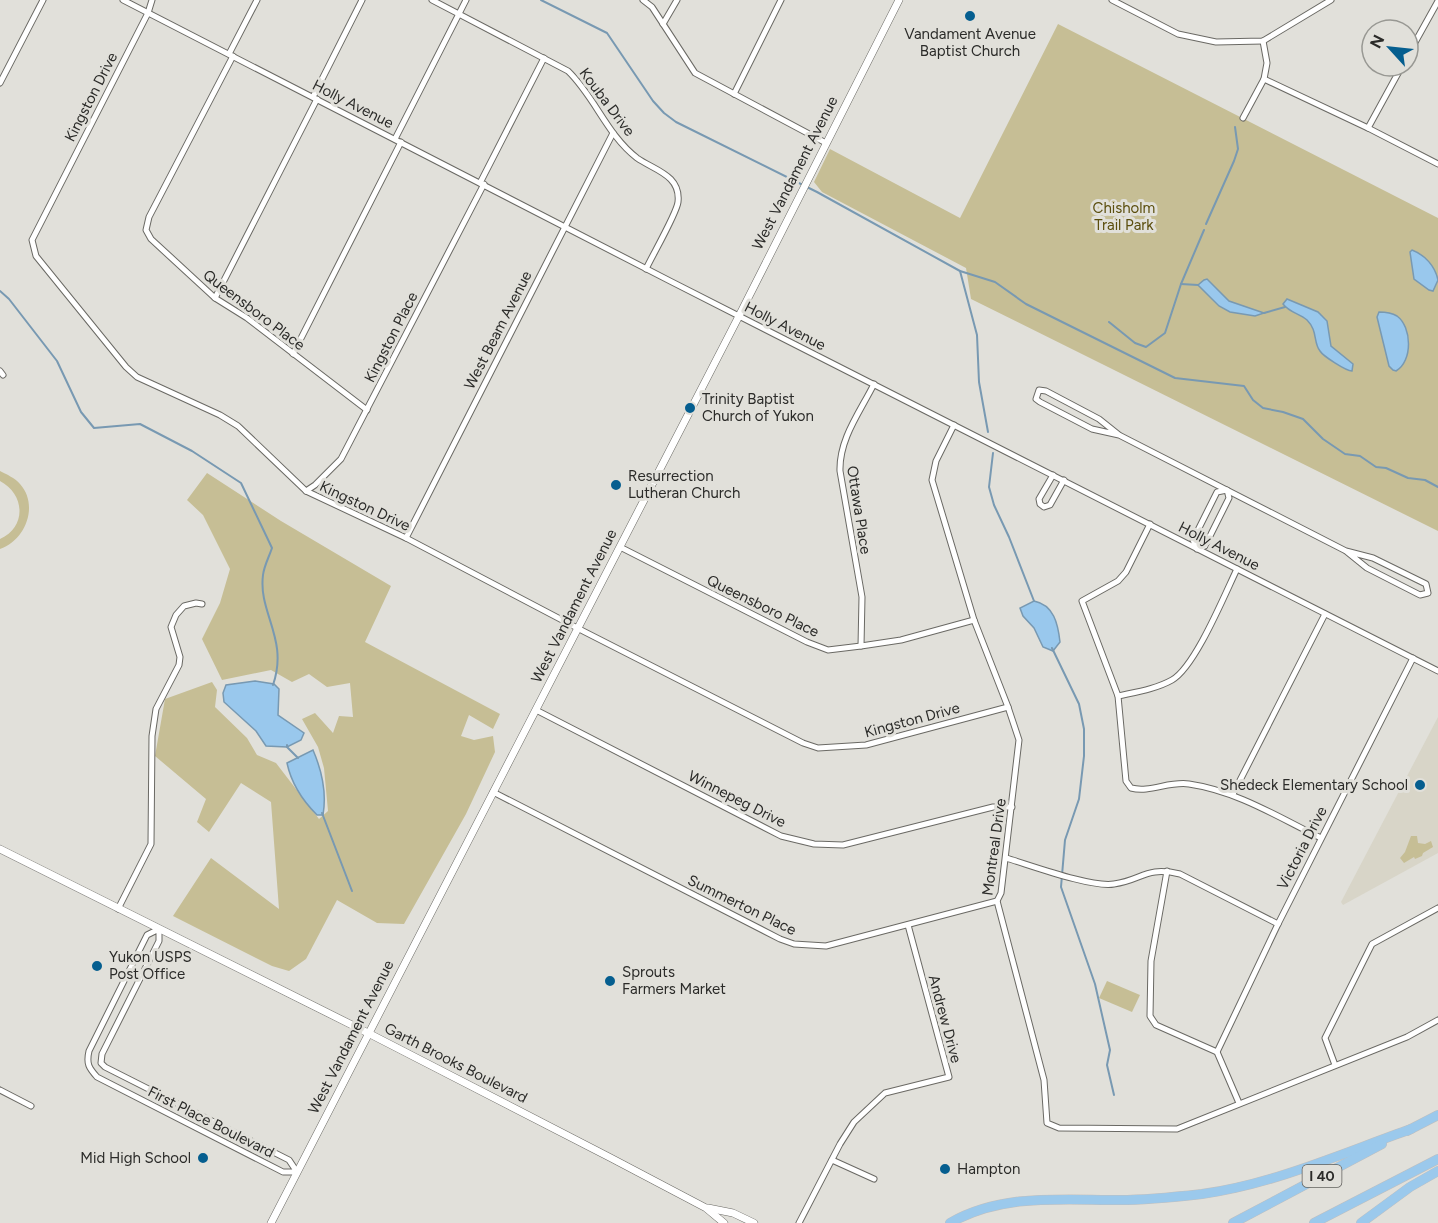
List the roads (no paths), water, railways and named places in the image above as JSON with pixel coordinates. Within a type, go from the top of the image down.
[{"type":"highway","name":"I 40","points":[[1233,1223],[1438,1115]]},
{"type":"highway","points":[[950,1223],[981,1209],[1002,1203],[1052,1199],[1122,1200],[1203,1194],[1283,1174],[1411,1129]]},
{"type":"highway","name":"I 40","points":[[1314,1223],[1438,1159]]},
{"type":"highway","points":[[1361,1223],[1410,1187],[1438,1171]]},
{"type":"street","points":[[0,83],[43,0]]},
{"type":"street","name":"Holly Avenue","points":[[123,0],[646,269],[1438,671]]},
{"type":"street","name":"Kingston Drive","points":[[152,0],[148,13],[32,240],[36,256],[137,377],[220,415],[238,426],[306,491],[406,538],[803,743],[818,748],[866,745],[1008,707]]},
{"type":"street","name":"Queensboro Place","points":[[257,0],[149,216],[146,230],[151,239],[215,298],[247,318],[367,410]]},
{"type":"street","points":[[215,298],[362,0]]},
{"type":"street","name":"Kouba Drive","points":[[432,0],[568,71],[582,84],[613,133],[637,158],[667,174],[674,182],[678,193],[678,203],[646,269]]},
{"type":"street","points":[[293,354],[466,0]]},
{"type":"street","points":[[642,0],[652,8],[695,73],[826,143]]},
{"type":"street","points":[[663,24],[677,0]]},
{"type":"street","points":[[734,94],[781,0]]},
{"type":"street","name":"West Vandament Avenue","points":[[271,1223],[739,316],[899,0]]},
{"type":"street","points":[[1112,0],[1178,34],[1216,42],[1263,41],[1331,0]]},
{"type":"street","points":[[1420,33],[1438,1]]},
{"type":"street","points":[[1243,118],[1264,78],[1267,63],[1263,41]]},
{"type":"street","name":"Kingston Place","points":[[306,491],[341,459],[544,58]]},
{"type":"street","points":[[1264,78],[1438,164]]},
{"type":"street","points":[[1368,128],[1395,78]]},
{"type":"street","name":"West Beam Avenue","points":[[406,538],[613,133]]},
{"type":"street","name":"Ottawa Place","points":[[861,646],[862,597],[840,471],[840,459],[842,446],[874,384]]},
{"type":"street","points":[[1119,435],[1092,429],[1036,399],[1036,393],[1040,390],[1046,391],[1100,419],[1119,435],[1346,551],[1367,568],[1420,596],[1428,593],[1426,584],[1372,558],[1346,551]]},
{"type":"street","name":"Montreal Drive","points":[[954,425],[936,461],[932,480],[974,620],[1019,740],[1006,858],[998,901],[1044,1080],[1047,1122],[1059,1128],[1178,1129],[1239,1103]]},
{"type":"street","points":[[1053,474],[1039,499],[1040,504],[1044,507],[1050,505],[1064,480]]},
{"type":"street","points":[[1227,490],[1229,498],[1205,546],[1197,549],[1193,540],[1218,492],[1227,490]]},
{"type":"street","points":[[1150,524],[1126,572],[1118,581],[1082,601],[1118,696],[1126,781],[1131,788],[1140,791],[1176,783],[1233,794],[1321,838]]},
{"type":"street","name":"Queensboro Place","points":[[620,547],[807,642],[828,650],[901,640],[974,620]]},
{"type":"street","points":[[1118,696],[1158,686],[1183,672],[1193,658],[1237,569]]},
{"type":"street","points":[[118,909],[151,844],[152,736],[156,709],[179,665],[180,657],[171,627],[176,615],[184,606],[202,604]]},
{"type":"street","points":[[1233,794],[1325,614]]},
{"type":"street","name":"Victoria Drive","points":[[1217,1052],[1278,924],[1413,658]]},
{"type":"street","name":"Winnepeg Drive","points":[[536,710],[781,836],[814,844],[843,845],[993,807],[1012,807]]},
{"type":"street","name":"Summerton Place","points":[[494,792],[780,939],[794,944],[826,946],[998,901]]},
{"type":"street","name":"Garth Brooks Boulevard","points":[[0,849],[368,1033],[706,1208],[724,1223]]},
{"type":"street","points":[[1006,858],[1095,884],[1113,884],[1150,871],[1180,874],[1278,924]]},
{"type":"street","points":[[1167,871],[1151,962],[1150,1016],[1156,1025],[1217,1052],[1239,1103],[1407,1037],[1438,1020]]},
{"type":"street","points":[[1335,1065],[1325,1038],[1372,944],[1438,908]]},
{"type":"street","name":"Andrew Drive","points":[[799,1223],[854,1122],[885,1093],[949,1077],[908,925]]},
{"type":"street","name":"First Place Boulevard","points":[[159,929],[159,941],[102,1054],[101,1062],[105,1067],[289,1160],[297,1172],[284,1172],[97,1077],[88,1067],[89,1051],[147,935],[159,929]]},
{"type":"street","points":[[136,958],[147,965]]},
{"type":"street","points":[[103,1023],[114,1029]]},
{"type":"street","points":[[0,1089],[31,1106]]},
{"type":"street","points":[[181,1120],[187,1108]]},
{"type":"street","points":[[237,1148],[243,1136]]},
{"type":"street","points":[[832,1160],[874,1179]]},
{"type":"street","name":"Garth Brooks Boulevard","points":[[706,1208],[733,1213],[754,1223]]},
{"type":"water","points":[[1412,250],[1425,258],[1432,266],[1438,280],[1433,291],[1414,279],[1410,252]]},
{"type":"water","points":[[1207,279],[1229,301],[1264,313],[1255,316],[1230,312],[1219,306],[1198,285]]},
{"type":"water","points":[[1287,299],[1318,312],[1327,321],[1331,346],[1353,364],[1352,371],[1330,360],[1322,353],[1307,320],[1283,304]]},
{"type":"water","points":[[1379,312],[1397,316],[1406,328],[1408,352],[1402,366],[1396,371],[1389,366],[1377,317]]},
{"type":"water","points":[[1034,601],[1041,603],[1054,616],[1060,642],[1053,651],[1043,647],[1034,628],[1023,616],[1020,608]]},
{"type":"water","points":[[255,681],[274,684],[279,689],[278,715],[304,733],[301,740],[287,747],[266,746],[256,731],[224,702],[223,693],[226,685]]},
{"type":"water","points":[[313,750],[323,782],[323,815],[317,815],[302,797],[291,777],[287,763]]},
{"type":"waterway","points":[[541,0],[607,33],[653,101],[676,122],[817,192],[960,271],[995,282],[1026,304],[1175,378],[1244,386],[1253,400],[1263,408],[1303,419],[1323,439],[1345,454],[1360,456],[1376,467],[1386,468],[1408,478],[1425,480],[1438,487]]},
{"type":"waterway","points":[[1206,224],[1238,149],[1235,127]]},
{"type":"waterway","points":[[1109,322],[1135,343],[1146,347],[1165,333],[1181,284],[1204,230]]},
{"type":"waterway","points":[[960,271],[977,335],[979,382],[988,432]]},
{"type":"waterway","points":[[1181,284],[1198,285]]},
{"type":"waterway","points":[[0,291],[9,299],[57,361],[81,412],[94,428],[140,424],[192,451],[241,483],[272,548],[264,572],[263,589],[276,640],[277,669],[273,685]]},
{"type":"waterway","points":[[1264,313],[1285,307]]},
{"type":"waterway","points":[[993,453],[989,487],[994,505],[1034,601]]},
{"type":"waterway","points":[[1052,648],[1079,704],[1084,729],[1084,756],[1079,799],[1065,840],[1061,887],[1095,984],[1110,1050],[1107,1065],[1114,1095]]},
{"type":"waterway","points":[[287,745],[298,758]]},
{"type":"waterway","points":[[322,813],[352,891]]},
{"type":"place","name":"Vandament Avenue Baptist Church","points":[[970,16]]},
{"type":"place","name":"Trinity Baptist Church of Yukon","points":[[690,408]]},
{"type":"place","name":"Resurrection Lutheran Church","points":[[616,485]]},
{"type":"place","name":"Shedeck Elementary School","points":[[1420,785]]},
{"type":"place","name":"Yukon USPS Post Office","points":[[97,966]]},
{"type":"place","name":"Sprouts Farmers Market","points":[[610,981]]},
{"type":"place","name":"Mid High School","points":[[203,1158]]},
{"type":"place","name":"Hampton","points":[[945,1169]]},
{"type":"park label","name":"Chisholm Trail Park","points":[[1124,216]]}]
